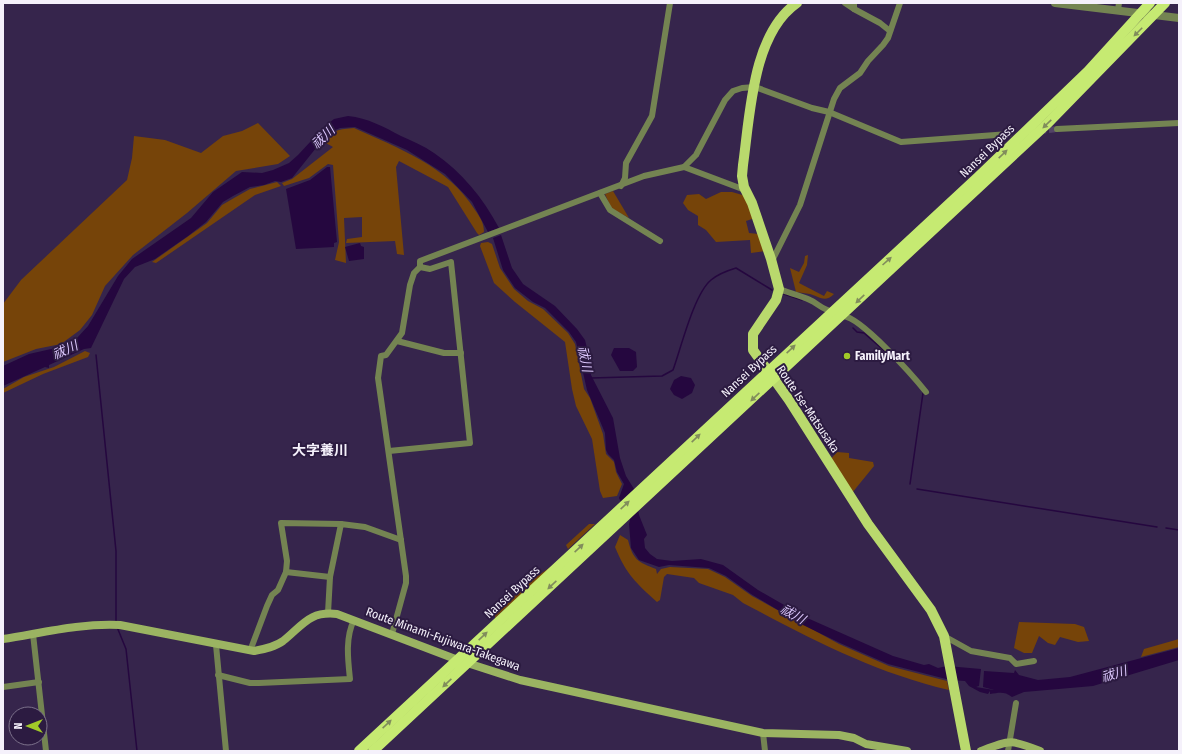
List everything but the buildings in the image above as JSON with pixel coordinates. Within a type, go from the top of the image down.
[{"type":"highway","name":"Nansei Bypass","points":[[670,469],[767,371],[984,172],[1088,70],[1150,3]]},
{"type":"highway","name":"Nansei Bypass","points":[[359,751],[458,660],[599,535],[670,469],[774,379],[843,316],[1049,122],[1155,15],[1165,3]]},
{"type":"highway","name":"Nansei Bypass","points":[[374,751],[469,663],[599,535]]},
{"type":"main road","points":[[779,289],[772,261],[752,203],[745,190],[742,176],[755,87],[768,36],[778,20],[797,3]]},
{"type":"main road","name":"Route Ise-Matsusaka","points":[[779,289],[776,300],[758,326],[752,339],[754,354],[774,379],[868,524],[931,610],[944,636],[966,751]]},
{"type":"main road","points":[[3,639],[88,625],[117,625],[216,645],[250,650],[272,647],[283,641],[305,621],[328,613]]},
{"type":"main road","name":"Route Minami-Fujiwara-Takegawa","points":[[328,613],[337,614],[354,620],[494,673],[534,683],[763,732],[838,735],[854,738],[866,744],[904,751]]},
{"type":"main road","points":[[981,751],[1010,742],[1018,742],[1040,751]]},
{"type":"street","points":[[621,186],[624,178],[626,163],[652,116],[670,3]]},
{"type":"street","points":[[845,3],[854,6],[890,31]]},
{"type":"street","points":[[772,261],[800,205],[834,99],[840,88],[860,72],[883,45],[890,31],[900,3]]},
{"type":"street","points":[[1054,3],[1118,7],[1141,13],[1179,18]]},
{"type":"street","points":[[392,634],[406,583],[388,451],[379,370],[381,356],[386,354],[402,333],[410,285],[414,273],[420,267],[420,261],[644,176],[684,167],[696,155],[725,100],[736,89],[755,87],[812,108],[829,112],[901,142],[1009,134]]},
{"type":"street","points":[[1057,129],[1179,123]]},
{"type":"street","points":[[684,167],[745,190]]},
{"type":"street","points":[[600,193],[610,210],[660,241]]},
{"type":"street","points":[[388,451],[470,443],[451,262],[430,269],[420,267]]},
{"type":"street","points":[[779,289],[818,303],[827,310],[832,311]]},
{"type":"street","points":[[843,316],[853,319],[891,352],[926,392]]},
{"type":"street","points":[[397,341],[444,353],[461,353]]},
{"type":"street","points":[[250,650],[272,595],[278,590],[286,572],[287,561],[281,523],[341,524],[365,527],[401,540]]},
{"type":"street","points":[[328,613],[330,577],[341,524]]},
{"type":"street","points":[[286,572],[330,577]]},
{"type":"street","points":[[218,675],[250,683],[350,679],[348,641],[354,620]]},
{"type":"street","points":[[34,634],[46,751]]},
{"type":"street","points":[[944,636],[970,651],[1010,658],[1016,664],[1034,661]]},
{"type":"street","points":[[216,645],[226,751]]},
{"type":"street","points":[[3,687],[39,682]]},
{"type":"street","points":[[1008,751],[1016,703]]},
{"type":"street","points":[[763,732],[765,751]]},
{"type":"shaded area","points":[[258,123],[290,156],[278,164],[236,171],[187,213],[133,255],[105,286],[92,315],[80,330],[61,344],[36,349],[3,362],[3,304],[21,280],[127,180],[132,158],[134,136],[165,140],[201,153],[223,136],[242,131]]},
{"type":"shaded area","points":[[354,128],[405,151],[421,160],[451,181],[479,215],[484,232],[479,235],[477,233],[448,187],[399,161],[396,167],[404,255],[397,254],[395,241],[346,243],[347,239],[362,237],[362,217],[344,218],[346,263],[335,260],[339,242],[333,165],[328,164],[309,178],[284,186],[282,183],[292,179],[333,147],[324,142],[330,135],[340,130]]},
{"type":"shaded area","points":[[277,182],[281,186],[255,195],[156,263],[152,262],[207,223],[222,205],[250,189]]},
{"type":"shaded area","points":[[613,191],[629,218],[611,208],[605,194]]},
{"type":"shaded area","points":[[721,192],[732,192],[746,196],[755,218],[746,221],[749,233],[759,234],[766,251],[751,253],[750,240],[716,242],[706,230],[698,225],[698,216],[688,210],[683,203],[687,195],[699,194],[706,199]]},
{"type":"shaded area","points":[[488,242],[492,244],[500,268],[514,289],[528,301],[543,309],[568,333],[575,344],[584,389],[590,398],[603,434],[606,454],[614,462],[616,472],[622,484],[617,496],[603,498],[600,491],[592,439],[576,406],[565,342],[494,283],[480,246],[481,243]]},
{"type":"shaded area","points":[[808,255],[807,265],[799,283],[824,296],[827,291],[834,294],[831,297],[825,299],[810,294],[796,292],[790,268],[799,272],[804,263],[805,256]]},
{"type":"shaded area","points":[[85,351],[90,353],[88,357],[43,374],[3,393],[3,389],[24,377],[54,367]]},
{"type":"shaded area","points":[[837,452],[849,453],[849,458],[873,462],[874,466],[852,493],[830,460]]},
{"type":"shaded area","points":[[589,524],[595,524],[568,549],[566,545]]},
{"type":"shaded area","points":[[620,535],[628,540],[634,556],[641,562],[656,569],[657,574],[661,569],[670,567],[708,569],[725,577],[752,596],[839,644],[889,666],[947,681],[949,690],[895,674],[843,653],[743,603],[733,595],[699,583],[694,578],[667,574],[664,577],[660,600],[657,602],[632,578],[623,564],[615,547]]},
{"type":"shaded area","points":[[552,566],[495,618],[495,615],[530,581]]},
{"type":"shaded area","points":[[1019,622],[1075,624],[1084,627],[1089,641],[1078,642],[1060,637],[1055,645],[1048,643],[1039,636],[1032,653],[1024,653],[1014,648]]},
{"type":"shaded area","points":[[1179,639],[1179,647],[1141,657],[1144,649]]},
{"type":"water","name":"祓川","points":[[348,116],[382,126],[426,148],[444,160],[471,186],[486,206],[499,228],[488,232],[472,202],[445,174],[407,150],[355,127],[340,128],[328,133],[292,178],[281,182],[275,181],[264,185],[250,187],[233,196],[223,202],[206,222],[188,236],[155,259],[135,267],[124,279],[91,348],[84,349],[49,365],[49,368],[45,367],[3,386],[3,366],[29,354],[60,347],[77,338],[88,326],[118,276],[132,259],[191,218],[213,192],[242,172],[262,173],[289,163],[324,127],[334,119]]},
{"type":"water","points":[[327,167],[330,167],[337,242],[334,243],[334,247],[296,249],[286,189],[310,180]]},
{"type":"water","name":"祓川","points":[[501,235],[512,268],[523,284],[555,306],[577,329],[585,340],[589,356],[591,375],[613,418],[620,458],[626,476],[634,489],[639,515],[647,535],[644,539],[645,548],[657,559],[672,561],[701,559],[723,565],[758,590],[805,617],[893,656],[924,665],[929,664],[938,668],[947,666],[981,669],[979,686],[976,687],[994,690],[983,687],[984,671],[1014,673],[1015,670],[1019,675],[1038,680],[1070,677],[1179,648],[1179,660],[1093,686],[1024,692],[1012,697],[1004,693],[990,694],[990,691],[988,694],[980,692],[969,686],[965,681],[950,680],[888,664],[840,643],[803,625],[751,594],[726,576],[709,568],[669,565],[659,567],[639,560],[631,548],[630,520],[619,498],[624,484],[617,472],[614,460],[606,450],[605,433],[587,390],[576,342],[569,332],[545,308],[533,302],[515,288],[503,270],[493,238]]},
{"type":"water","points":[[360,243],[361,246],[364,247],[364,259],[349,261],[345,247]]},
{"type":"water","points":[[614,348],[629,348],[636,352],[637,367],[633,371],[620,371],[611,355]]},
{"type":"water","points":[[681,376],[691,378],[695,385],[692,393],[682,399],[674,395],[670,389],[674,380]]},
{"type":"waterway","points":[[591,378],[662,376],[673,370],[699,297],[711,280],[722,273],[736,268],[772,290]]},
{"type":"waterway","points":[[781,293],[802,300]]},
{"type":"waterway","points":[[853,328],[857,332],[864,333],[889,355]]},
{"type":"waterway","points":[[96,355],[116,551],[116,622]]},
{"type":"waterway","points":[[910,484],[923,393]]},
{"type":"waterway","points":[[917,489],[1157,527]]},
{"type":"waterway","points":[[1166,528],[1179,530]]},
{"type":"waterway","points":[[117,627],[126,649],[137,751]]},
{"type":"tunnel","points":[[1040,131],[1057,129]]},
{"type":"place","name":"FamilyMart","points":[[847,356]]},
{"type":"district","name":"大字養川","points":[[320,450]]}]
